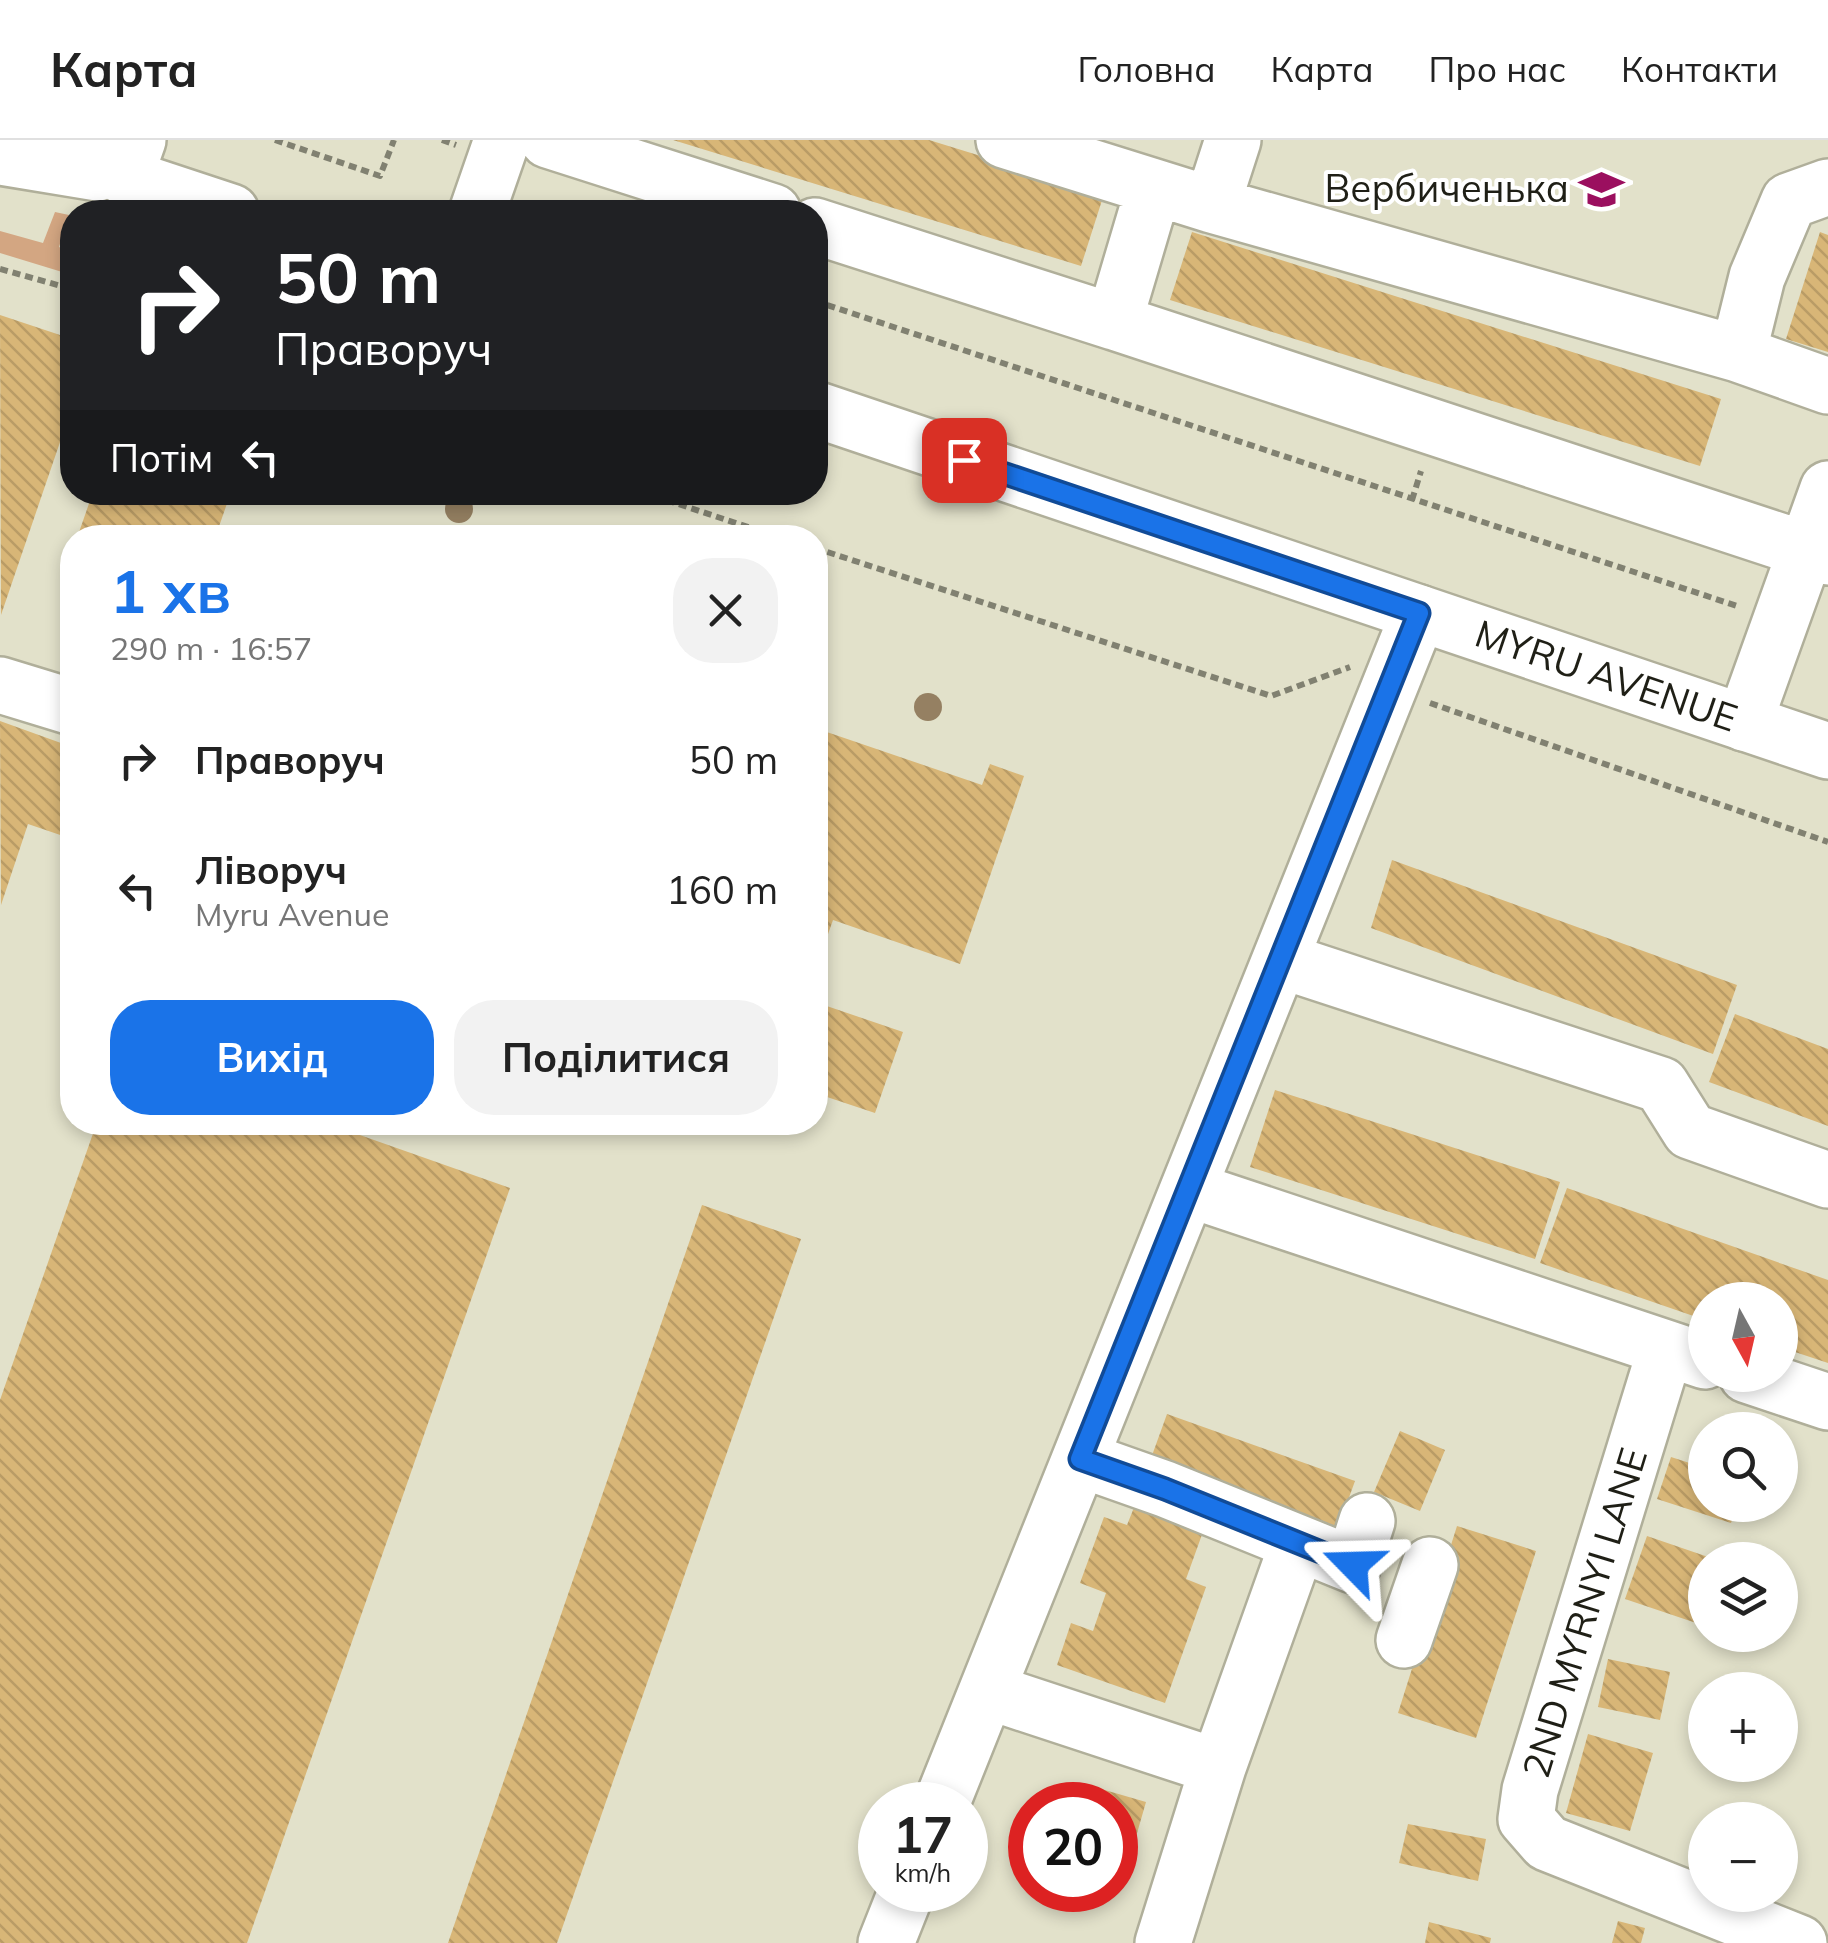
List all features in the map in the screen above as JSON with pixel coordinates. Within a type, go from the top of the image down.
[{"type":"main road","points":[[56,140],[132,158],[209,200]]},
{"type":"main road","points":[[482,200],[502,140]]},
{"type":"main road","points":[[548,140],[736,200]]},
{"type":"main road","points":[[1004,140],[1212,205],[1738,354],[1828,386]]},
{"type":"main road","points":[[1212,205],[1233,140]]},
{"type":"main road","points":[[0,157],[132,158]]},
{"type":"main road","points":[[1114,322],[1154,187]]},
{"type":"main road","points":[[1738,354],[1757,277],[1789,202],[1828,188]]},
{"type":"main road","points":[[828,230],[1817,554]]},
{"type":"main road","name":"MYRU AVENUE","points":[[828,413],[1828,751]]},
{"type":"main road","points":[[1744,723],[1781,620],[1817,554],[1828,489]]},
{"type":"main road","points":[[951,1782],[1419,613]]},
{"type":"main road","points":[[0,685],[60,702]]},
{"type":"main road","points":[[1280,960],[1661,1085],[1690,1132],[1828,1180]]},
{"type":"main road","points":[[1188,1189],[1686,1354]]},
{"type":"main road","name":"2ND MYRNYI LANE","points":[[1686,1354],[1530,1790],[1526,1819],[1547,1843],[1799,1943]]},
{"type":"main road","points":[[1798,1392],[1828,1402]]},
{"type":"main road","points":[[1080,1459],[1298,1543],[1360,1543],[1415,1606]]},
{"type":"main road","points":[[1163,1943],[1218,1767],[1298,1543]]},
{"type":"main road","points":[[987,1691],[1218,1767]]},
{"type":"main road","points":[[886,1943],[898,1912]]},
{"type":"path","points":[[275,140],[380,176],[394,140]]},
{"type":"path","points":[[0,269],[60,286]]},
{"type":"path","points":[[828,305],[1781,620]]},
{"type":"path","points":[[1412,500],[1421,470]]},
{"type":"path","points":[[682,505],[742,525]]},
{"type":"path","points":[[828,552],[1271,696],[1350,667],[1389,689],[1828,842]]},
{"type":"shaded area","points":[[55,212],[60,213],[60,271],[0,253],[0,231],[43,243]]},
{"type":"building","points":[[673,140],[929,140],[1104,194],[1081,266]]},
{"type":"building","points":[[1192,232],[1721,399],[1700,466],[1170,300]]},
{"type":"building","points":[[1820,232],[1828,235],[1828,352],[1786,339]]},
{"type":"building","points":[[0,315],[60,335],[60,442],[1,615]]},
{"type":"building","points":[[88,505],[226,505],[220,525],[82,525]]},
{"type":"building","points":[[0,721],[60,743],[60,835],[28,824],[1,905]]},
{"type":"building","points":[[828,732],[982,785],[990,764],[1024,776],[960,964],[833,920],[828,934]]},
{"type":"building","points":[[1392,860],[1737,985],[1713,1054],[1371,928]]},
{"type":"building","points":[[828,1006],[903,1032],[875,1113],[828,1097]]},
{"type":"building","points":[[1735,1014],[1828,1049],[1828,1126],[1709,1082]]},
{"type":"building","points":[[1275,1090],[1560,1182],[1535,1259],[1250,1167]]},
{"type":"building","points":[[92,1135],[360,1135],[510,1188],[247,1943],[0,1943],[0,1400]]},
{"type":"building","points":[[1567,1188],[1828,1280],[1828,1363],[1798,1353],[1798,1282],[1688,1282],[1688,1314],[1540,1263]]},
{"type":"building","points":[[702,1205],[801,1239],[557,1943],[448,1943]]},
{"type":"building","points":[[1167,1414],[1355,1481],[1338,1528],[1150,1461]]},
{"type":"building","points":[[1400,1431],[1445,1450],[1420,1511],[1374,1492]]},
{"type":"building","points":[[1671,1457],[1688,1462],[1688,1509],[1657,1499]]},
{"type":"building","points":[[1135,1505],[1204,1529],[1186,1579],[1206,1587],[1165,1703],[1057,1665],[1071,1623],[1093,1631],[1106,1593],[1080,1583],[1104,1517],[1127,1525]]},
{"type":"building","points":[[1457,1526],[1536,1551],[1476,1738],[1398,1713]]},
{"type":"building","points":[[1647,1536],[1688,1550],[1688,1620],[1625,1599]]},
{"type":"building","points":[[1608,1659],[1670,1672],[1660,1720],[1598,1707]]},
{"type":"building","points":[[1588,1734],[1653,1753],[1630,1831],[1566,1813]]},
{"type":"building","points":[[1138,1800],[1146,1802],[1138,1830]]},
{"type":"building","points":[[1408,1824],[1486,1839],[1478,1881],[1399,1863]]},
{"type":"building","points":[[1618,1921],[1645,1928],[1641,1943],[1612,1943]]},
{"type":"building","points":[[1429,1922],[1491,1938],[1490,1943],[1425,1943]]},
{"type":"place","name":"Вербиченька","points":[[1602,189]]},
{"type":"route","points":[[964,460],[1419,613],[1080,1459],[1353,1565]]}]
